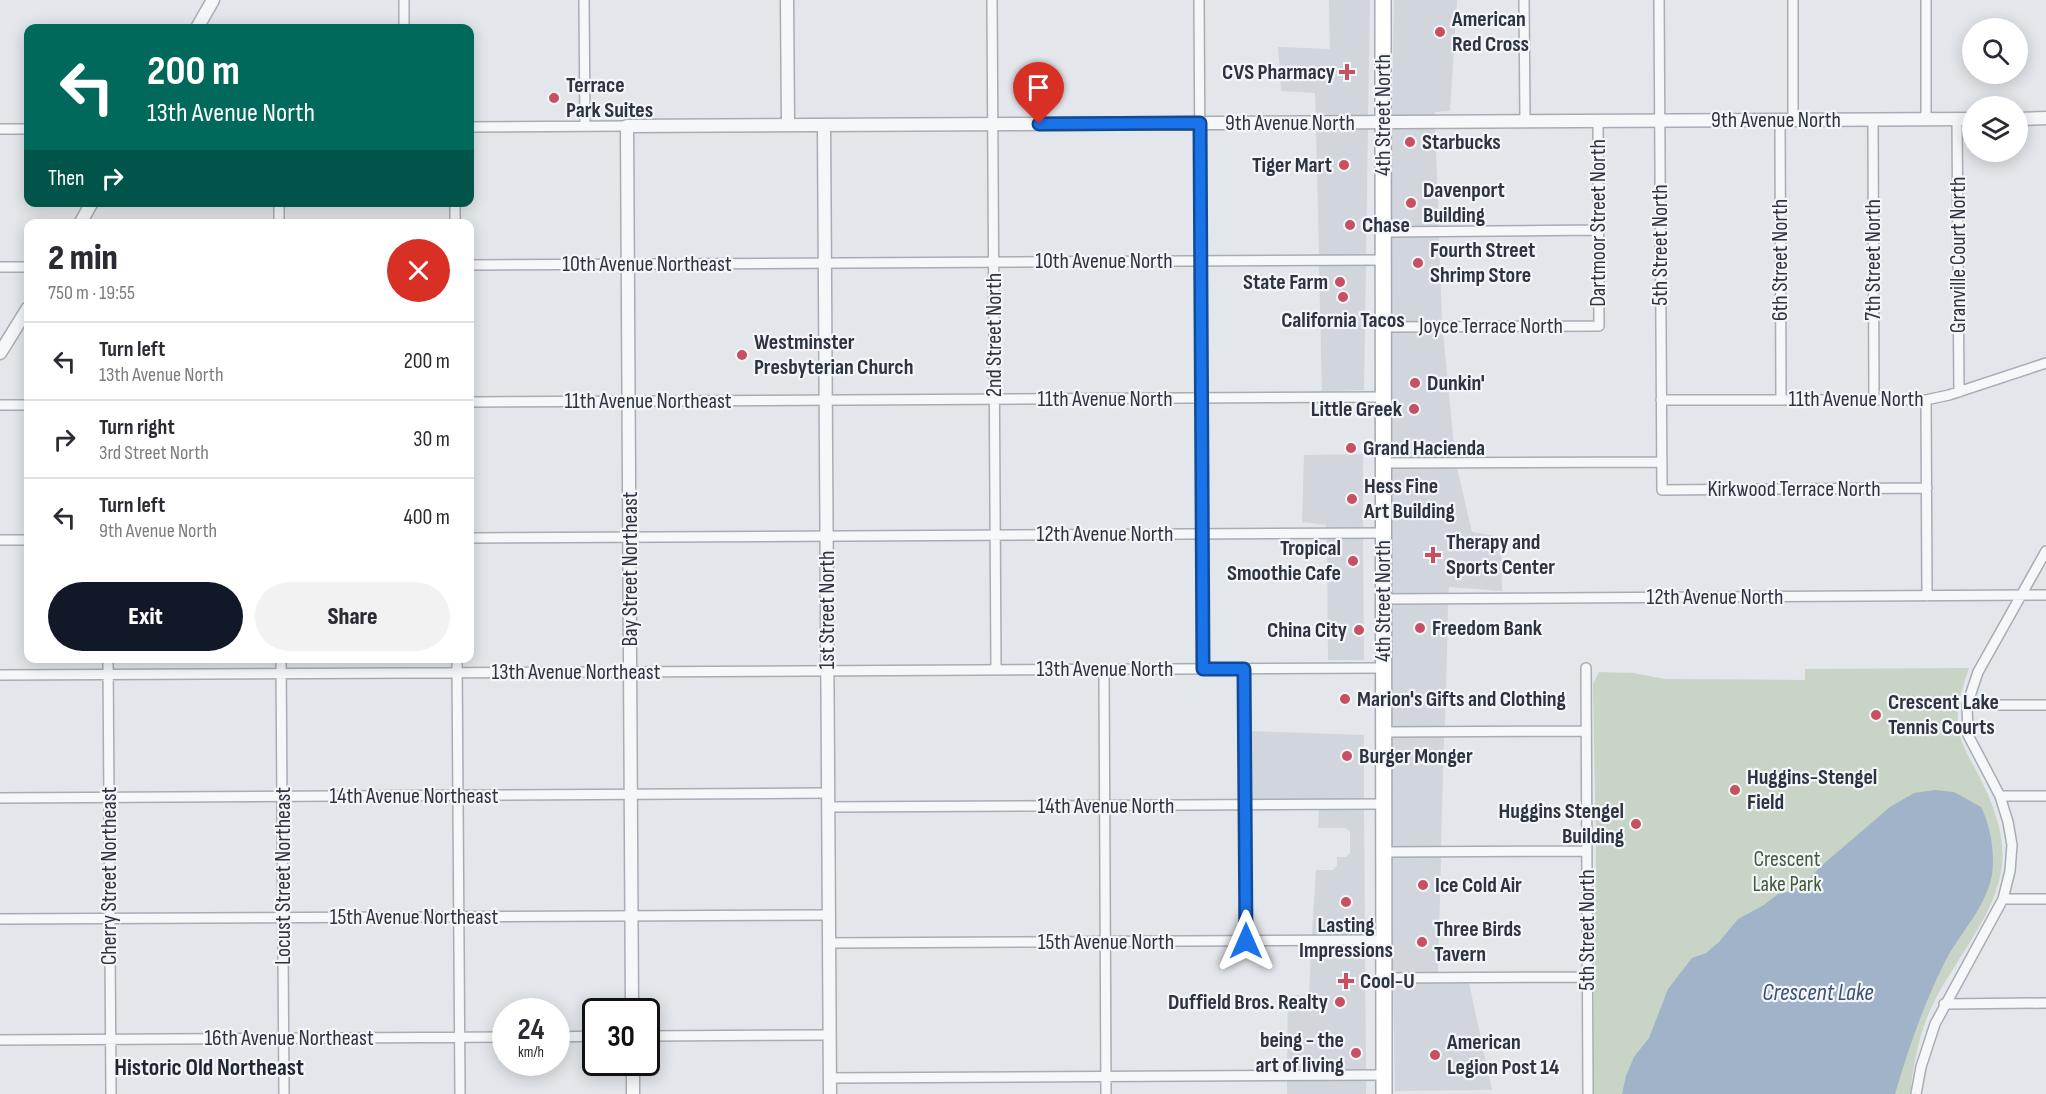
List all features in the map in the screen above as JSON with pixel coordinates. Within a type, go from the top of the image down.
[{"type":"main road","name":"4th Street North","points":[[1383,0],[1384,1094]]},
{"type":"street","points":[[199,24],[213,0]]},
{"type":"street","points":[[404,0],[404,24]]},
{"type":"street","points":[[584,0],[585,126]]},
{"type":"street","points":[[787,0],[788,125]]},
{"type":"street","name":"2nd Street North","points":[[992,0],[996,670]]},
{"type":"street","points":[[1199,0],[1203,669]]},
{"type":"street","points":[[1524,0],[1525,121]]},
{"type":"street","name":"5th Street North","points":[[1659,0],[1662,490]]},
{"type":"street","points":[[1792,0],[1793,120]]},
{"type":"street","points":[[1926,0],[1926,119]]},
{"type":"street","points":[[2028,119],[2046,118]]},
{"type":"street","name":"7th Street North","points":[[1873,119],[1874,400]]},
{"type":"street","name":"Granville Court North","points":[[1957,119],[1959,392]]},
{"type":"street","name":"9th Avenue North","points":[[627,126],[1962,119]]},
{"type":"street","name":"6th Street North","points":[[1780,120],[1781,399]]},
{"type":"street","name":"Dartmoor Street North","points":[[1598,121],[1599,326]]},
{"type":"street","name":"1st Street North","points":[[824,125],[830,1094]]},
{"type":"street","points":[[474,127],[627,126]]},
{"type":"street","name":"Bay Street Northeast","points":[[627,126],[632,998]]},
{"type":"street","points":[[0,129],[24,129]]},
{"type":"street","points":[[1383,232],[1598,230]]},
{"type":"street","name":"10th Avenue North","points":[[825,263],[1383,260]]},
{"type":"street","name":"10th Avenue Northeast","points":[[474,265],[825,263]]},
{"type":"street","points":[[0,267],[24,267]]},
{"type":"street","points":[[0,353],[24,314]]},
{"type":"street","name":"Joyce Terrace North","points":[[1383,327],[1599,326]]},
{"type":"street","name":"11th Avenue North","points":[[1661,400],[1926,400],[1959,392],[2046,363]]},
{"type":"street","name":"11th Avenue North","points":[[826,400],[1383,397]]},
{"type":"street","name":"11th Avenue Northeast","points":[[474,402],[826,400]]},
{"type":"street","points":[[1926,400],[1928,596]]},
{"type":"street","points":[[0,405],[24,405]]},
{"type":"street","points":[[1383,463],[1662,462]]},
{"type":"street","name":"Kirkwood Terrace North","points":[[1662,490],[1927,488]]},
{"type":"street","name":"12th Avenue North","points":[[474,538],[1383,533]]},
{"type":"street","points":[[0,540],[24,540]]},
{"type":"street","points":[[1916,1094],[1929,1040],[1944,1004],[2003,899],[2010,871],[2012,845],[2008,822],[2000,796],[1968,735],[1967,705],[1978,672],[2046,551]]},
{"type":"street","name":"12th Avenue North","points":[[1383,599],[2046,595]]},
{"type":"street","name":"Cherry Street Northeast","points":[[108,663],[111,1094]]},
{"type":"street","name":"Locust Street Northeast","points":[[281,663],[284,1094]]},
{"type":"street","points":[[458,663],[460,1094]]},
{"type":"street","name":"13th Avenue North","points":[[827,671],[1383,668]]},
{"type":"street","name":"5th Street North","points":[[1586,668],[1588,1094]]},
{"type":"street","points":[[1104,669],[1106,1094]]},
{"type":"street","points":[[1244,669],[1246,941]]},
{"type":"street","name":"13th Avenue Northeast","points":[[0,675],[827,671]]},
{"type":"street","points":[[1967,705],[2046,705]]},
{"type":"street","points":[[1383,732],[1586,731]]},
{"type":"street","name":"14th Avenue Northeast","points":[[0,798],[828,794]]},
{"type":"street","points":[[2000,796],[2046,796]]},
{"type":"street","name":"14th Avenue North","points":[[828,807],[1383,804]]},
{"type":"street","points":[[1383,852],[1587,851]]},
{"type":"street","points":[[2003,899],[2046,899]]},
{"type":"street","name":"15th Avenue Northeast","points":[[0,919],[829,915]]},
{"type":"street","name":"15th Avenue North","points":[[829,943],[1383,940]]},
{"type":"street","points":[[1383,978],[1587,977]]},
{"type":"street","points":[[1944,1004],[2046,1003]]},
{"type":"street","points":[[660,1036],[829,1035]]},
{"type":"street","name":"16th Avenue Northeast","points":[[0,1040],[492,1037]]},
{"type":"street","points":[[830,1078],[1383,1075]]},
{"type":"street","points":[[633,1076],[633,1094]]},
{"type":"shaded area","points":[[1329,0],[1370,0],[1368,117],[1316,117],[1315,93],[1281,91],[1278,47],[1330,49]]},
{"type":"shaded area","points":[[1394,0],[1457,0],[1450,111],[1435,112],[1434,117],[1392,117]]},
{"type":"shaded area","points":[[1368,127],[1366,255],[1319,255],[1316,128]]},
{"type":"shaded area","points":[[1392,127],[1435,127],[1439,226],[1390,226]]},
{"type":"shaded area","points":[[1390,237],[1439,237],[1442,321],[1389,322]]},
{"type":"shaded area","points":[[1366,265],[1364,390],[1322,391],[1319,266]]},
{"type":"shaded area","points":[[1388,332],[1443,332],[1455,457],[1388,458]]},
{"type":"shaded area","points":[[1363,454],[1363,528],[1326,528],[1326,525],[1302,522],[1304,455]]},
{"type":"shaded area","points":[[1388,468],[1457,468],[1472,532],[1501,537],[1502,591],[1449,587],[1448,593],[1388,594]]},
{"type":"shaded area","points":[[1327,538],[1363,538],[1364,660],[1328,660]]},
{"type":"shaded area","points":[[1388,604],[1448,604],[1445,726],[1390,726]]},
{"type":"shaded area","points":[[1249,731],[1364,735],[1364,799],[1250,800]]},
{"type":"shaded area","points":[[1390,737],[1444,737],[1441,847],[1392,847]]},
{"type":"shaded area","points":[[1319,810],[1364,810],[1365,935],[1312,935],[1316,870],[1333,870],[1337,866],[1337,857],[1346,857],[1350,853],[1350,832],[1346,828],[1318,828]]},
{"type":"shaded area","points":[[1392,857],[1441,857],[1438,973],[1393,973]]},
{"type":"shaded area","points":[[1365,945],[1366,1070],[1287,1070],[1288,996],[1309,995],[1311,946]]},
{"type":"shaded area","points":[[1393,983],[1469,983],[1492,1090],[1395,1091]]},
{"type":"shaded area","points":[[1366,1080],[1366,1094],[1287,1094],[1287,1081]]},
{"type":"green space","name":"Crescent Lake Park","points":[[1969,668],[1959,704],[1959,733],[1998,822],[2002,847],[2001,872],[1996,892],[1987,911],[1943,985],[1925,1023],[1910,1094],[1593,1094],[1596,846],[1593,684],[1599,672],[1633,673],[1665,679],[1805,680],[1805,669]]},
{"type":"water","name":"Crescent Lake","points":[[1935,790],[1954,792],[1981,807],[1991,840],[1992,875],[1985,897],[1948,956],[1932,989],[1895,1094],[1622,1094],[1634,1057],[1649,1038],[1668,989],[1692,958],[1706,953],[1719,942],[1738,919],[1764,905],[1778,894],[1791,891],[1806,882],[1820,867],[1890,807],[1914,793]]},
{"type":"place","name":"American Red Cross","points":[[1440,32]]},
{"type":"place","name":"CVS Pharmacy","points":[[1347,72]]},
{"type":"place","name":"Terrace Park Suites","points":[[554,98]]},
{"type":"place","name":"Starbucks","points":[[1410,142]]},
{"type":"place","name":"Tiger Mart","points":[[1344,165]]},
{"type":"place","name":"Davenport Building","points":[[1411,203]]},
{"type":"place","name":"Chase","points":[[1350,225]]},
{"type":"place","name":"Fourth Street Shrimp Store","points":[[1418,263]]},
{"type":"place","name":"State Farm","points":[[1340,282]]},
{"type":"place","name":"California Tacos","points":[[1343,297]]},
{"type":"place","name":"Westminster Presbyterian Church","points":[[742,355]]},
{"type":"place","name":"Dunkin'","points":[[1415,383]]},
{"type":"place","name":"Little Greek","points":[[1414,409]]},
{"type":"place","name":"Grand Hacienda","points":[[1351,448]]},
{"type":"place","name":"Hess Fine Art Building","points":[[1352,499]]},
{"type":"place","name":"Therapy and Sports Center","points":[[1433,555]]},
{"type":"place","name":"Tropical Smoothie Cafe","points":[[1353,561]]},
{"type":"place","name":"Freedom Bank","points":[[1420,628]]},
{"type":"place","name":"China City","points":[[1359,630]]},
{"type":"place","name":"Marion's Gifts and Clothing","points":[[1345,699]]},
{"type":"place","name":"Crescent Lake Tennis Courts","points":[[1876,715]]},
{"type":"place","name":"Burger Monger","points":[[1347,756]]},
{"type":"place","name":"Huggins-Stengel Field","points":[[1735,790]]},
{"type":"place","name":"Huggins Stengel Building","points":[[1636,824]]},
{"type":"place","name":"Ice Cold Air","points":[[1423,885]]},
{"type":"place","name":"Lasting Impressions","points":[[1346,902]]},
{"type":"place","name":"Three Birds Tavern","points":[[1422,942]]},
{"type":"place","name":"Cool-U","points":[[1346,981]]},
{"type":"place","name":"Duffield Bros. Realty","points":[[1340,1002]]},
{"type":"place","name":"being - the art of living","points":[[1356,1053]]},
{"type":"place","name":"American Legion Post 14","points":[[1435,1055]]},
{"type":"district","name":"Historic Old Northeast","points":[[209,1067]]},
{"type":"route","points":[[1039,124],[1200,123],[1203,669],[1244,669],[1246,941]]}]
